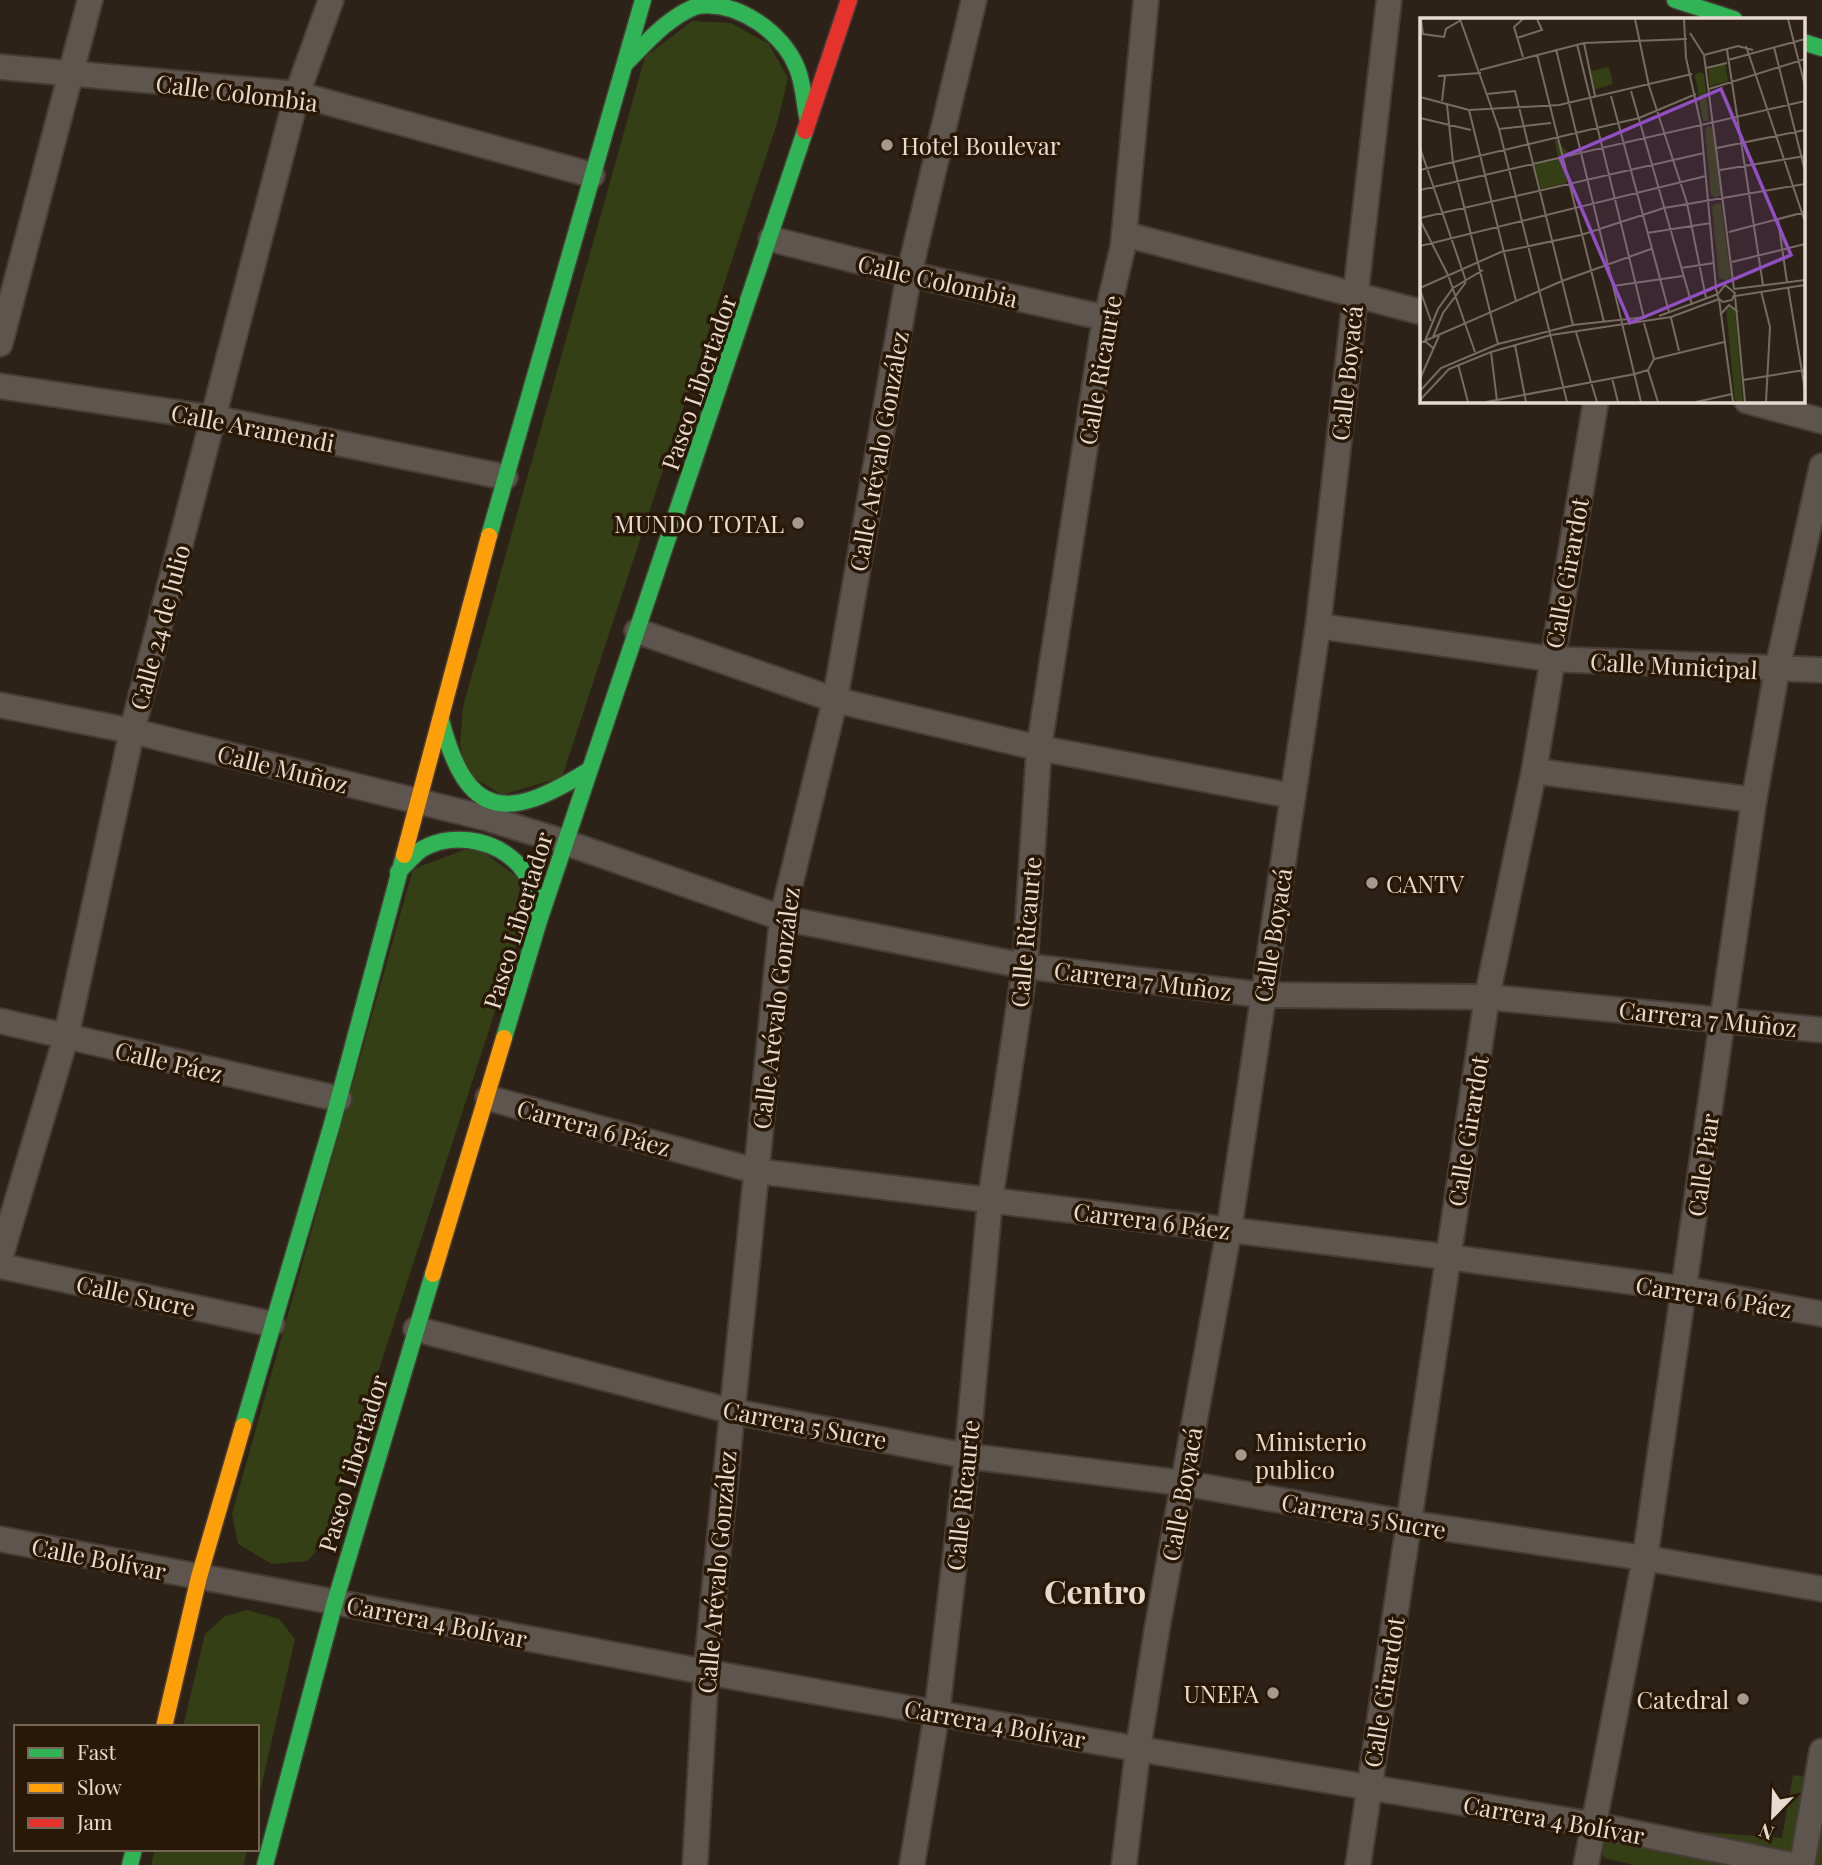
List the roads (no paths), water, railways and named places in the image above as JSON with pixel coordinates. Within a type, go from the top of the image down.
[{"type":"highway","points":[[164,1725],[199,1577],[339,1099],[505,477],[643,0]]},
{"type":"highway","name":"Paseo Libertador","points":[[265,1865],[335,1602],[539,921],[771,239],[849,0]]},
{"type":"highway","points":[[1675,0],[1731,18]]},
{"type":"highway","points":[[624,65],[670,22],[708,3],[734,4],[758,15],[777,36],[797,68],[808,121]]},
{"type":"highway","points":[[1804,42],[1822,48]]},
{"type":"highway","points":[[440,720],[446,748],[465,786],[486,800],[513,806],[540,801],[589,770]]},
{"type":"highway","points":[[398,872],[422,849],[454,839],[478,839],[503,853],[525,873],[539,921]]},
{"type":"street","points":[[0,344],[90,0]]},
{"type":"street","name":"Calle 24 de Julio","points":[[0,1258],[66,1037],[132,731],[297,94],[331,0]]},
{"type":"street","name":"Calle Arévalo González","points":[[695,1865],[706,1672],[782,918],[835,699],[909,274],[974,0]]},
{"type":"street","name":"Calle Ricaurte","points":[[912,1865],[937,1712],[967,1456],[990,1200],[1025,965],[1039,748],[1106,318],[1124,234],[1146,0]]},
{"type":"street","name":"Calle Boyacá","points":[[1124,1865],[1138,1749],[1182,1483],[1229,1230],[1318,626],[1389,0]]},
{"type":"street","points":[[1662,18],[1665,0]]},
{"type":"street","name":"Calle Colombia","points":[[0,67],[297,94],[592,175]]},
{"type":"street","points":[[1124,234],[1420,312]]},
{"type":"street","name":"Calle Colombia","points":[[771,239],[909,274],[1106,318]]},
{"type":"street","name":"Calle Aramendi","points":[[0,386],[214,418],[505,477]]},
{"type":"street","name":"Calle Girardot","points":[[1358,1865],[1487,997],[1534,771],[1596,402]]},
{"type":"street","points":[[1751,402],[1822,421]]},
{"type":"street","name":"Calle Piar","points":[[1586,1865],[1591,1824],[1645,1558],[1754,800],[1777,670],[1822,466]]},
{"type":"street","name":"Calle Municipal","points":[[1318,626],[1551,659],[1822,670]]},
{"type":"street","points":[[637,631],[835,699],[1039,748],[1293,796]]},
{"type":"street","name":"Calle Muñoz","points":[[0,705],[132,731],[418,800],[564,842]]},
{"type":"street","points":[[1534,771],[1754,800]]},
{"type":"street","name":"Carrera 7 Muñoz","points":[[564,842],[782,918],[1025,965],[1263,995],[1487,997],[1822,1030]]},
{"type":"street","name":"Calle Páez","points":[[0,1021],[339,1099]]},
{"type":"street","name":"Carrera 6 Páez","points":[[488,1098],[756,1171],[1448,1257],[1685,1289],[1822,1314]]},
{"type":"street","name":"Calle Sucre","points":[[0,1266],[272,1324]]},
{"type":"street","name":"Carrera 5 Sucre","points":[[416,1329],[732,1411],[967,1456],[1182,1483],[1409,1523],[1645,1558],[1822,1589]]},
{"type":"street","name":"Calle Bolívar","points":[[0,1539],[199,1577]]},
{"type":"street","name":"Carrera 4 Bolívar","points":[[199,1577],[1138,1749],[1369,1785],[1591,1824],[1792,1865]]},
{"type":"street","points":[[1802,1865],[1822,1751]]},
{"type":"place","name":"Hotel Boulevar","points":[[887,145]]},
{"type":"place","name":"MUNDO TOTAL","points":[[798,523]]},
{"type":"place","name":"CANTV","points":[[1372,883]]},
{"type":"place","name":"Ministerio publico","points":[[1241,1455]]},
{"type":"place","name":"UNEFA","points":[[1273,1693]]},
{"type":"place","name":"Catedral","points":[[1743,1699]]},
{"type":"district","name":"Centro","points":[[1095,1590]]}]
